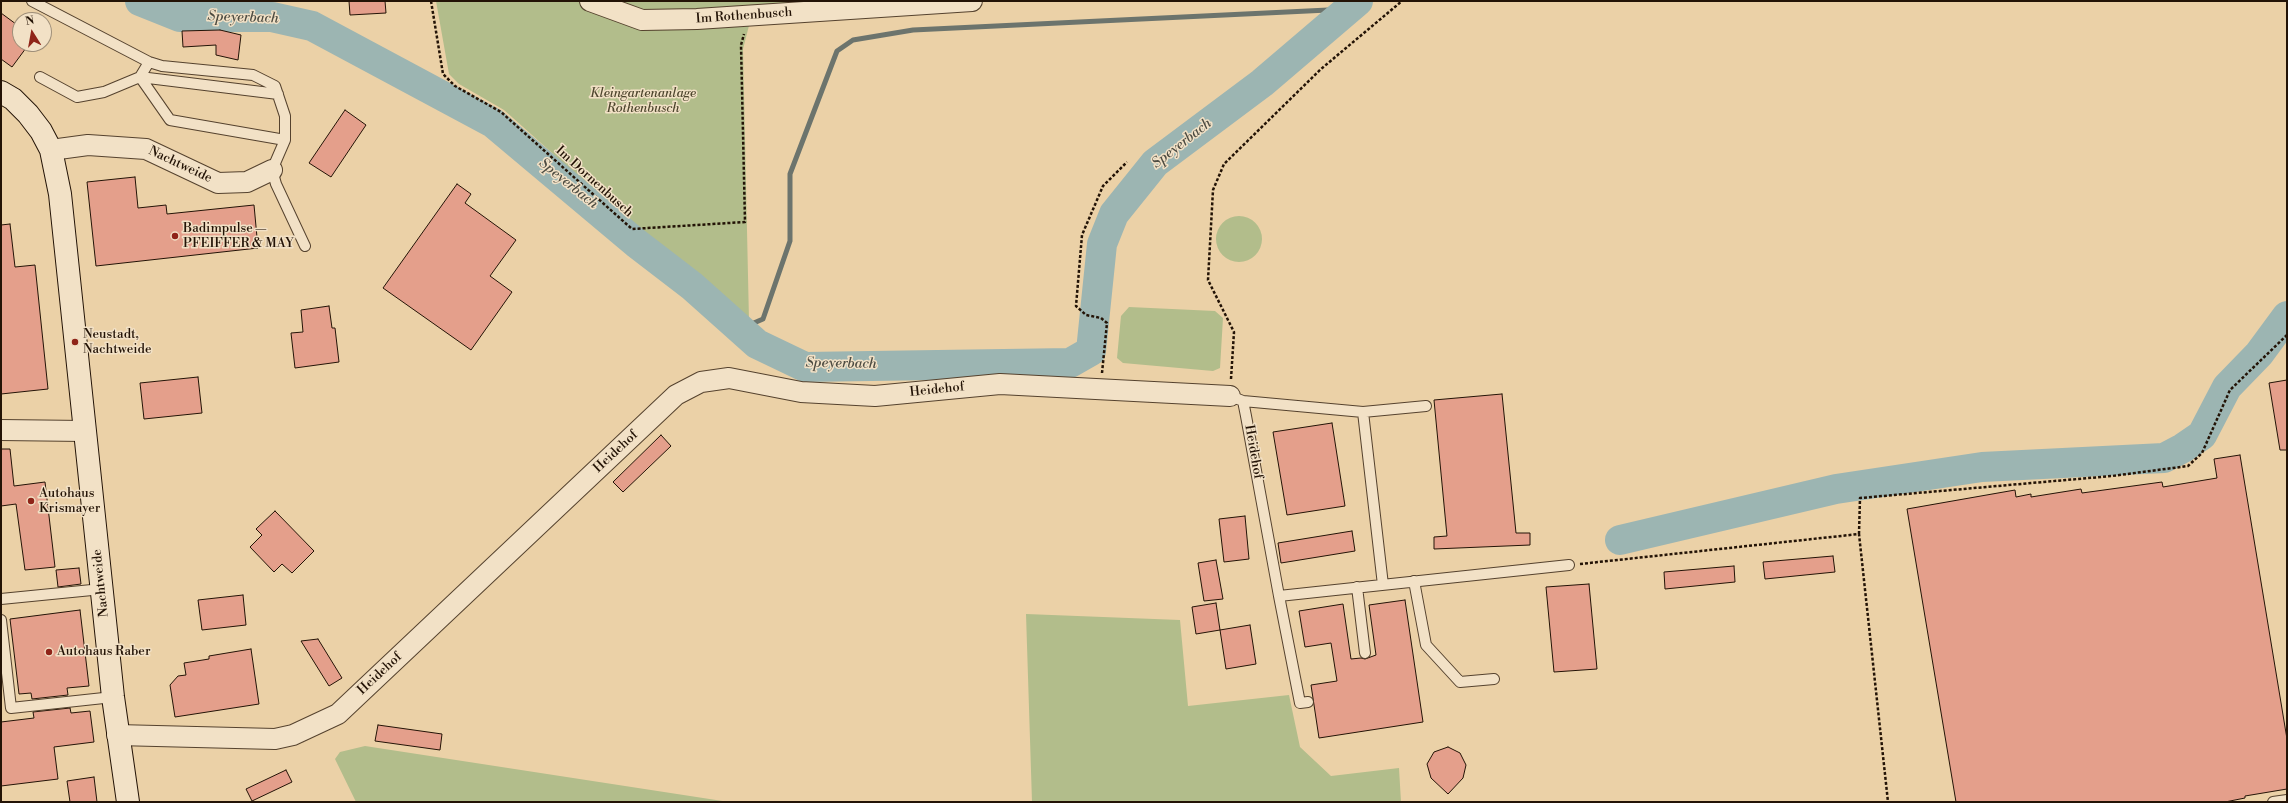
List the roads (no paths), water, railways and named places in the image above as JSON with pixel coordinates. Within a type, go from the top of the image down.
[{"type":"street","name":"Im Rothenbusch","points":[[590,1],[642,20],[697,19],[972,1]]},
{"type":"street","name":"Nachtweide","points":[[5,100],[28,114],[51,150],[60,194],[117,735],[128,802]]},
{"type":"street","name":"Nachtweide","points":[[51,150],[88,146],[146,149],[218,183],[247,182],[272,170]]},
{"type":"street","name":"Heidehof","points":[[117,735],[274,739],[293,736],[338,714],[676,396],[702,382],[729,378],[801,392],[874,396],[1000,384],[1236,398]]},
{"type":"street","points":[[1,430],[84,431]]},
{"type":"lane","points":[[32,1],[149,62],[162,66],[253,75],[275,86],[285,116],[285,140],[272,170],[276,184],[305,246]]},
{"type":"lane","points":[[140,77],[149,62]]},
{"type":"lane","points":[[40,76],[77,97],[104,92],[140,77],[278,94]]},
{"type":"lane","points":[[140,77],[170,120],[285,140]]},
{"type":"lane","points":[[1236,398],[1363,412],[1426,406]]},
{"type":"lane","name":"Heidehof","points":[[1236,398],[1279,596],[1300,703],[1308,702]]},
{"type":"lane","points":[[1363,412],[1383,584]]},
{"type":"lane","points":[[1279,596],[1570,565]]},
{"type":"lane","points":[[1414,581],[1426,645],[1460,682],[1494,679]]},
{"type":"lane","points":[[1357,587],[1365,653]]},
{"type":"lane","points":[[1,599],[102,588]]},
{"type":"lane","points":[[1,620],[11,708],[113,697]]},
{"type":"lane","points":[[2273,802],[2287,800]]},
{"type":"waterway","name":"Speyerbach","points":[[140,1],[180,17],[272,17],[312,26],[493,123],[636,243],[692,286],[757,344],[805,367],[1070,363],[1091,351],[1102,244],[1114,214],[1155,163],[1262,83],[1358,1]]},
{"type":"waterway","points":[[740,329],[763,319],[790,241],[790,174],[837,51],[853,40],[913,30],[1349,9]]},
{"type":"waterway","points":[[1620,540],[1836,489],[1982,467],[2164,458],[2183,448],[2202,435],[2227,387],[2259,354],[2287,316]]},
{"type":"place","name":"Badimpulse — PFEIFFER & MAY","points":[[175,236]]},
{"type":"place","name":"Neustadt, Nachtweide","points":[[75,342]]},
{"type":"place","name":"Autohaus Krismayer","points":[[31,501]]},
{"type":"place","name":"Autohaus Raber","points":[[49,652]]},
{"type":"park label","name":"Kleingartenanlage Rothenbusch","points":[[643,102]]}]
